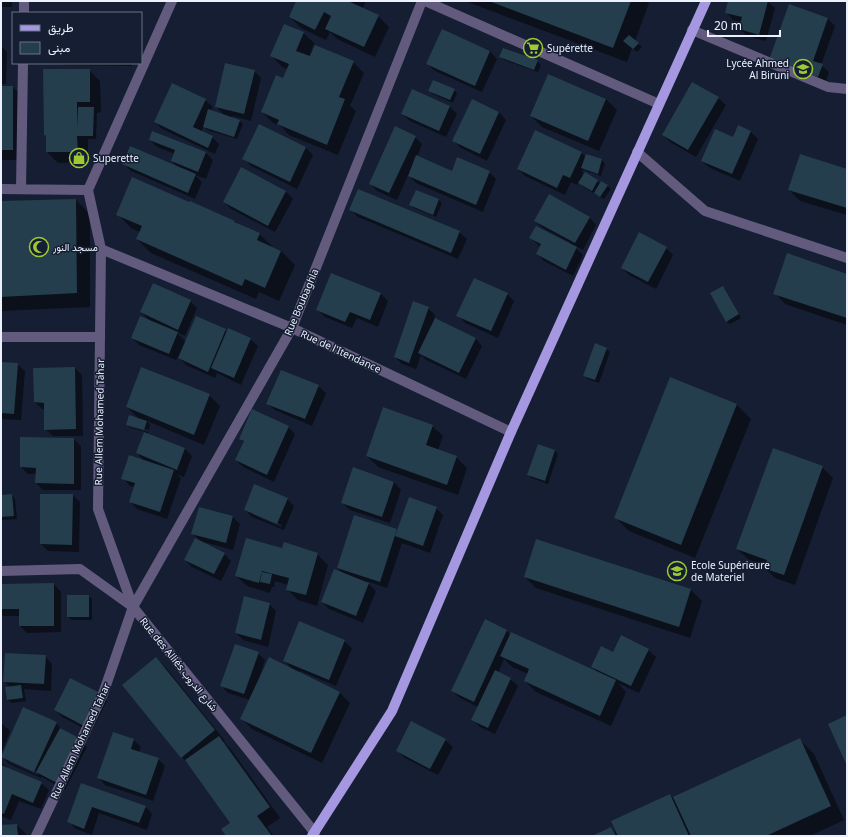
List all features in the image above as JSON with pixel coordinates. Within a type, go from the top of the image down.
[{"type":"main road","points":[[313,834],[392,711],[511,432],[706,1]]},
{"type":"street","points":[[24,1],[24,12]]},
{"type":"street","points":[[1,189],[88,190],[172,1]]},
{"type":"street","points":[[423,1],[659,104]]},
{"type":"street","name":"Rue Boubaghla","points":[[133,607],[292,328],[423,1]]},
{"type":"street","points":[[692,30],[828,87],[847,90]]},
{"type":"street","points":[[22,189],[23,64]]},
{"type":"street","points":[[637,152],[705,211],[847,258]]},
{"type":"street","name":"Rue Allem Mohamed Tahar","points":[[36,836],[103,694],[133,607],[98,509],[101,249],[88,190]]},
{"type":"street","name":"Rue de l'Itendance","points":[[101,249],[292,328],[511,432]]},
{"type":"street","points":[[1,337],[100,337]]},
{"type":"street","name":"Rue des Alliés شارع الدروب","points":[[1,571],[80,569],[133,607],[313,834]]},
{"type":"building","points":[[296,1],[350,1],[379,15],[364,47],[325,29],[331,16],[324,12],[315,30],[289,17]]},
{"type":"building","points":[[489,1],[631,1],[613,48]]},
{"type":"building","points":[[728,1],[768,1],[759,35],[739,29],[742,17],[725,13]]},
{"type":"building","points":[[789,4],[828,18],[813,61],[823,64],[818,77],[769,60]]},
{"type":"building","points":[[284,24],[304,32],[296,51],[310,56],[315,45],[354,61],[339,97],[345,99],[327,145],[277,124],[279,120],[261,112],[276,75],[283,78],[289,64],[270,56]]},
{"type":"building","points":[[442,29],[490,51],[475,86],[426,64]]},
{"type":"building","points":[[629,35],[639,43],[633,49],[623,41]]},
{"type":"building","points":[[503,48],[538,60],[534,70],[499,57]]},
{"type":"building","points":[[225,63],[255,70],[244,114],[215,107]]},
{"type":"building","points":[[43,69],[90,69],[90,102],[77,102],[77,129],[78,107],[94,107],[93,136],[77,136],[78,152],[46,152],[46,135],[44,136]]},
{"type":"building","points":[[548,74],[606,99],[588,141],[530,116]]},
{"type":"building","points":[[433,80],[455,89],[450,100],[428,91]]},
{"type":"building","points":[[692,82],[719,97],[688,150],[662,135]]},
{"type":"building","points":[[172,83],[206,99],[193,127],[213,136],[208,148],[154,122]]},
{"type":"building","points":[[1,86],[13,86],[13,150],[1,150]]},
{"type":"building","points":[[412,89],[450,106],[439,131],[401,114]]},
{"type":"building","points":[[472,99],[499,112],[480,154],[452,141]]},
{"type":"building","points":[[208,109],[240,120],[234,137],[203,127]]},
{"type":"building","points":[[259,124],[306,147],[290,182],[242,159]]},
{"type":"building","points":[[738,125],[751,131],[732,174],[701,161],[715,129],[733,137]]},
{"type":"building","points":[[395,126],[416,136],[389,193],[369,184]]},
{"type":"building","points":[[535,130],[582,152],[570,178],[563,175],[557,188],[517,169]]},
{"type":"building","points":[[152,131],[206,152],[198,172],[171,161],[175,150],[149,140]]},
{"type":"building","points":[[130,146],[196,174],[188,193],[122,164]]},
{"type":"building","points":[[586,154],[602,159],[598,174],[581,168]]},
{"type":"building","points":[[800,154],[847,169],[847,208],[788,190]]},
{"type":"building","points":[[416,155],[452,171],[457,157],[490,171],[476,205],[408,176]]},
{"type":"building","points":[[241,167],[286,191],[268,226],[223,202]]},
{"type":"building","points":[[585,172],[598,180],[592,191],[578,183]]},
{"type":"building","points":[[132,177],[189,202],[190,201],[260,233],[257,240],[281,251],[265,288],[245,279],[242,286],[136,239],[142,226],[116,215]]},
{"type":"building","points":[[601,181],[608,185],[600,197],[594,193]]},
{"type":"building","points":[[358,189],[460,231],[451,253],[349,210]]},
{"type":"building","points":[[416,190],[439,199],[433,215],[409,205]]},
{"type":"building","points":[[549,194],[590,217],[575,243],[534,221]]},
{"type":"building","name":"مسجد النور","points":[[76,199],[77,293],[1,297],[1,201]]},
{"type":"building","points":[[536,226],[577,247],[566,270],[536,254],[541,244],[529,238]]},
{"type":"building","points":[[639,232],[667,247],[648,282],[621,268]]},
{"type":"building","points":[[787,253],[847,274],[847,318],[773,294]]},
{"type":"building","points":[[331,273],[381,293],[370,320],[350,312],[345,322],[316,310]]},
{"type":"building","points":[[474,278],[508,293],[491,331],[456,316]]},
{"type":"building","points":[[153,283],[191,300],[178,330],[140,312]]},
{"type":"building","points":[[723,286],[739,314],[726,322],[710,293]]},
{"type":"building","points":[[413,301],[429,307],[409,363],[394,357]]},
{"type":"building","points":[[140,316],[178,332],[169,354],[131,338]]},
{"type":"building","points":[[196,316],[226,329],[208,372],[178,358]]},
{"type":"building","points":[[435,318],[476,338],[459,373],[418,353]]},
{"type":"building","points":[[228,328],[251,338],[234,378],[211,368]]},
{"type":"building","points":[[595,343],[607,348],[595,380],[583,376]]},
{"type":"building","points":[[1,362],[18,363],[14,414],[1,413]]},
{"type":"building","points":[[75,367],[76,429],[44,430],[44,403],[34,402],[33,368]]},
{"type":"building","points":[[141,367],[210,394],[194,435],[126,407]]},
{"type":"building","points":[[281,370],[319,385],[305,419],[266,404]]},
{"type":"building","points":[[670,377],[737,404],[681,545],[614,518]]},
{"type":"building","points":[[383,407],[433,425],[426,445],[457,456],[447,485],[366,456]]},
{"type":"building","points":[[252,409],[289,426],[267,475],[235,460],[244,441],[239,439]]},
{"type":"building","points":[[129,415],[147,421],[144,430],[126,425]]},
{"type":"building","points":[[144,432],[185,448],[177,470],[136,453]]},
{"type":"building","points":[[20,437],[74,438],[74,484],[35,483],[36,468],[20,467]]},
{"type":"building","points":[[538,444],[555,450],[545,481],[527,475]]},
{"type":"building","points":[[773,448],[823,466],[784,575],[763,568],[767,560],[736,549]]},
{"type":"building","points":[[129,455],[174,470],[160,512],[129,502],[135,483],[121,479]]},
{"type":"building","points":[[353,467],[394,482],[382,517],[341,503]]},
{"type":"building","points":[[254,484],[288,498],[277,524],[244,510]]},
{"type":"building","points":[[12,494],[14,516],[1,517],[1,495]]},
{"type":"building","points":[[40,494],[73,494],[72,545],[40,544]]},
{"type":"building","points":[[409,497],[437,507],[423,546],[395,536]]},
{"type":"building","points":[[199,507],[233,516],[226,543],[191,534]]},
{"type":"building","points":[[354,515],[397,529],[380,582],[337,568]]},
{"type":"building","points":[[195,538],[225,553],[214,574],[184,560]]},
{"type":"building","points":[[246,538],[282,548],[284,542],[318,553],[306,595],[286,590],[289,578],[262,571],[259,583],[235,576]]},
{"type":"building","points":[[536,539],[691,589],[679,627],[524,577]]},
{"type":"building","points":[[334,569],[369,583],[356,616],[321,602]]},
{"type":"building","points":[[262,572],[272,574],[270,584],[260,582]]},
{"type":"building","points":[[54,583],[54,626],[19,626],[19,609],[1,609],[1,584]]},
{"type":"building","points":[[67,595],[89,595],[89,617],[67,617]]},
{"type":"building","points":[[244,596],[270,603],[261,640],[235,633]]},
{"type":"building","points":[[485,619],[507,630],[474,702],[451,691]]},
{"type":"building","points":[[299,621],[345,640],[329,680],[283,661]]},
{"type":"building","points":[[511,632],[616,680],[600,716],[524,681],[529,669],[500,656]]},
{"type":"building","points":[[621,635],[649,649],[631,686],[591,667],[601,646],[613,652]]},
{"type":"building","points":[[235,644],[259,652],[244,694],[220,686]]},
{"type":"building","points":[[5,653],[46,655],[44,684],[3,682]]},
{"type":"building","points":[[156,657],[215,730],[181,758],[122,685]]},
{"type":"building","points":[[269,657],[340,692],[311,753],[240,719]]},
{"type":"building","points":[[495,670],[511,678],[488,728],[471,720]]},
{"type":"building","points":[[70,678],[100,693],[84,726],[54,710]]},
{"type":"building","points":[[21,685],[23,698],[7,700],[5,687]]},
{"type":"building","points":[[23,707],[57,722],[34,772],[1,757]]},
{"type":"building","points":[[847,715],[847,766],[828,724]]},
{"type":"building","points":[[411,721],[446,739],[430,769],[396,751]]},
{"type":"building","points":[[60,728],[81,739],[57,783],[36,772]]},
{"type":"building","points":[[113,732],[134,739],[131,749],[159,758],[146,795],[97,778]]},
{"type":"building","points":[[219,736],[270,807],[257,816],[272,836],[226,836],[221,829],[230,823],[185,760]]},
{"type":"building","points":[[800,738],[831,806],[766,836],[691,836],[673,797]]},
{"type":"building","points":[[1,765],[42,782],[33,803],[12,794],[4,814],[1,813]]},
{"type":"building","points":[[81,783],[146,806],[139,823],[92,807],[84,829],[67,822]]},
{"type":"building","points":[[670,794],[689,836],[618,836],[611,821]]},
{"type":"building","points":[[17,824],[18,836],[1,836],[1,825]]},
{"type":"building","points":[[611,827],[616,836],[592,836]]},
{"type":"place","name":"Supérette","points":[[533,48]]},
{"type":"place","name":"Lycée Ahmed Al Biruni","points":[[803,69]]},
{"type":"place","name":"Superette","points":[[79,158]]},
{"type":"place","name":"مسجد النور","points":[[39,247]]},
{"type":"place","name":"Ecole Supérieure de Materiel","points":[[677,571]]}]
